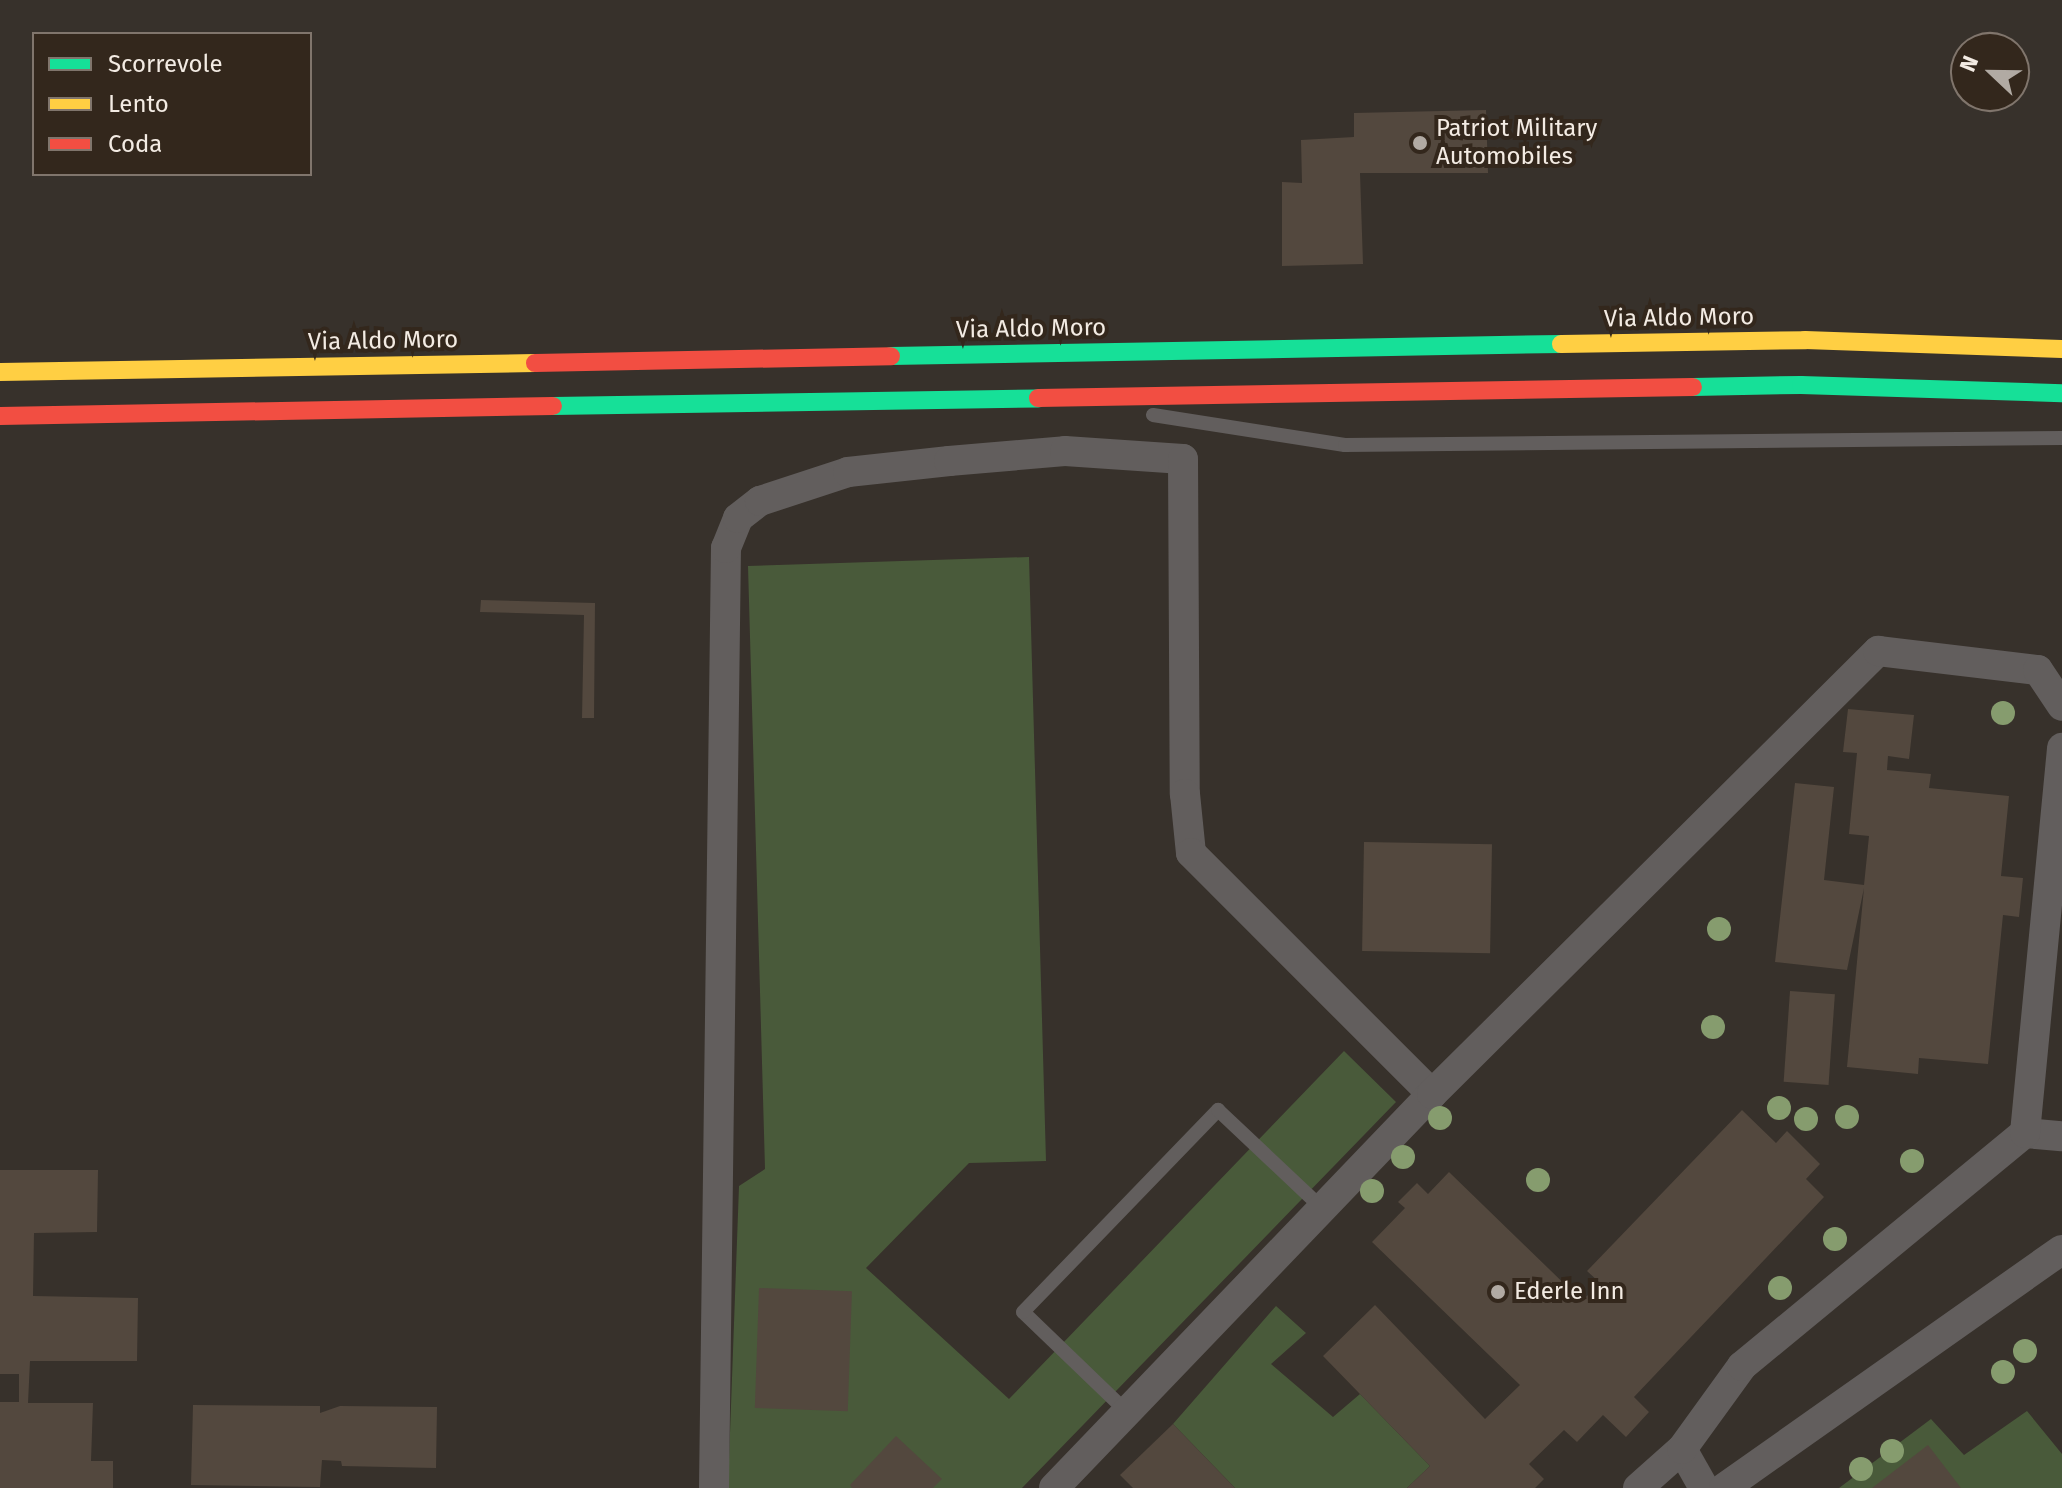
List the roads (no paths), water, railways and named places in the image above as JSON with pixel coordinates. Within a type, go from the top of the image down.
[{"type":"main road","name":"Via Aldo Moro","points":[[0,372],[1805,340],[2062,349]]},
{"type":"main road","points":[[0,416],[1801,385],[2062,393]]},
{"type":"street","points":[[714,1488],[726,548],[738,518],[760,501],[848,472],[949,461],[1065,451],[1183,459],[1185,794],[1191,853],[1432,1094]]},
{"type":"street","points":[[1054,1488],[1432,1094],[1878,651],[2038,670],[2062,706]]},
{"type":"street","points":[[2025,1133],[2062,748]]},
{"type":"street","points":[[1638,1488],[1682,1449],[1742,1366],[2025,1133],[2062,1136]]},
{"type":"street","points":[[1724,1488],[2062,1250]]},
{"type":"street","points":[[1682,1449],[1704,1488]]},
{"type":"lane","points":[[1052,399],[1345,445],[2062,438]]},
{"type":"lane","points":[[1127,1412],[1023,1312],[1218,1110],[1322,1208]]},
{"type":"place","name":"Patriot Military Automobiles","points":[[1420,143]]},
{"type":"place","name":"Ederle Inn","points":[[1498,1292]]}]
